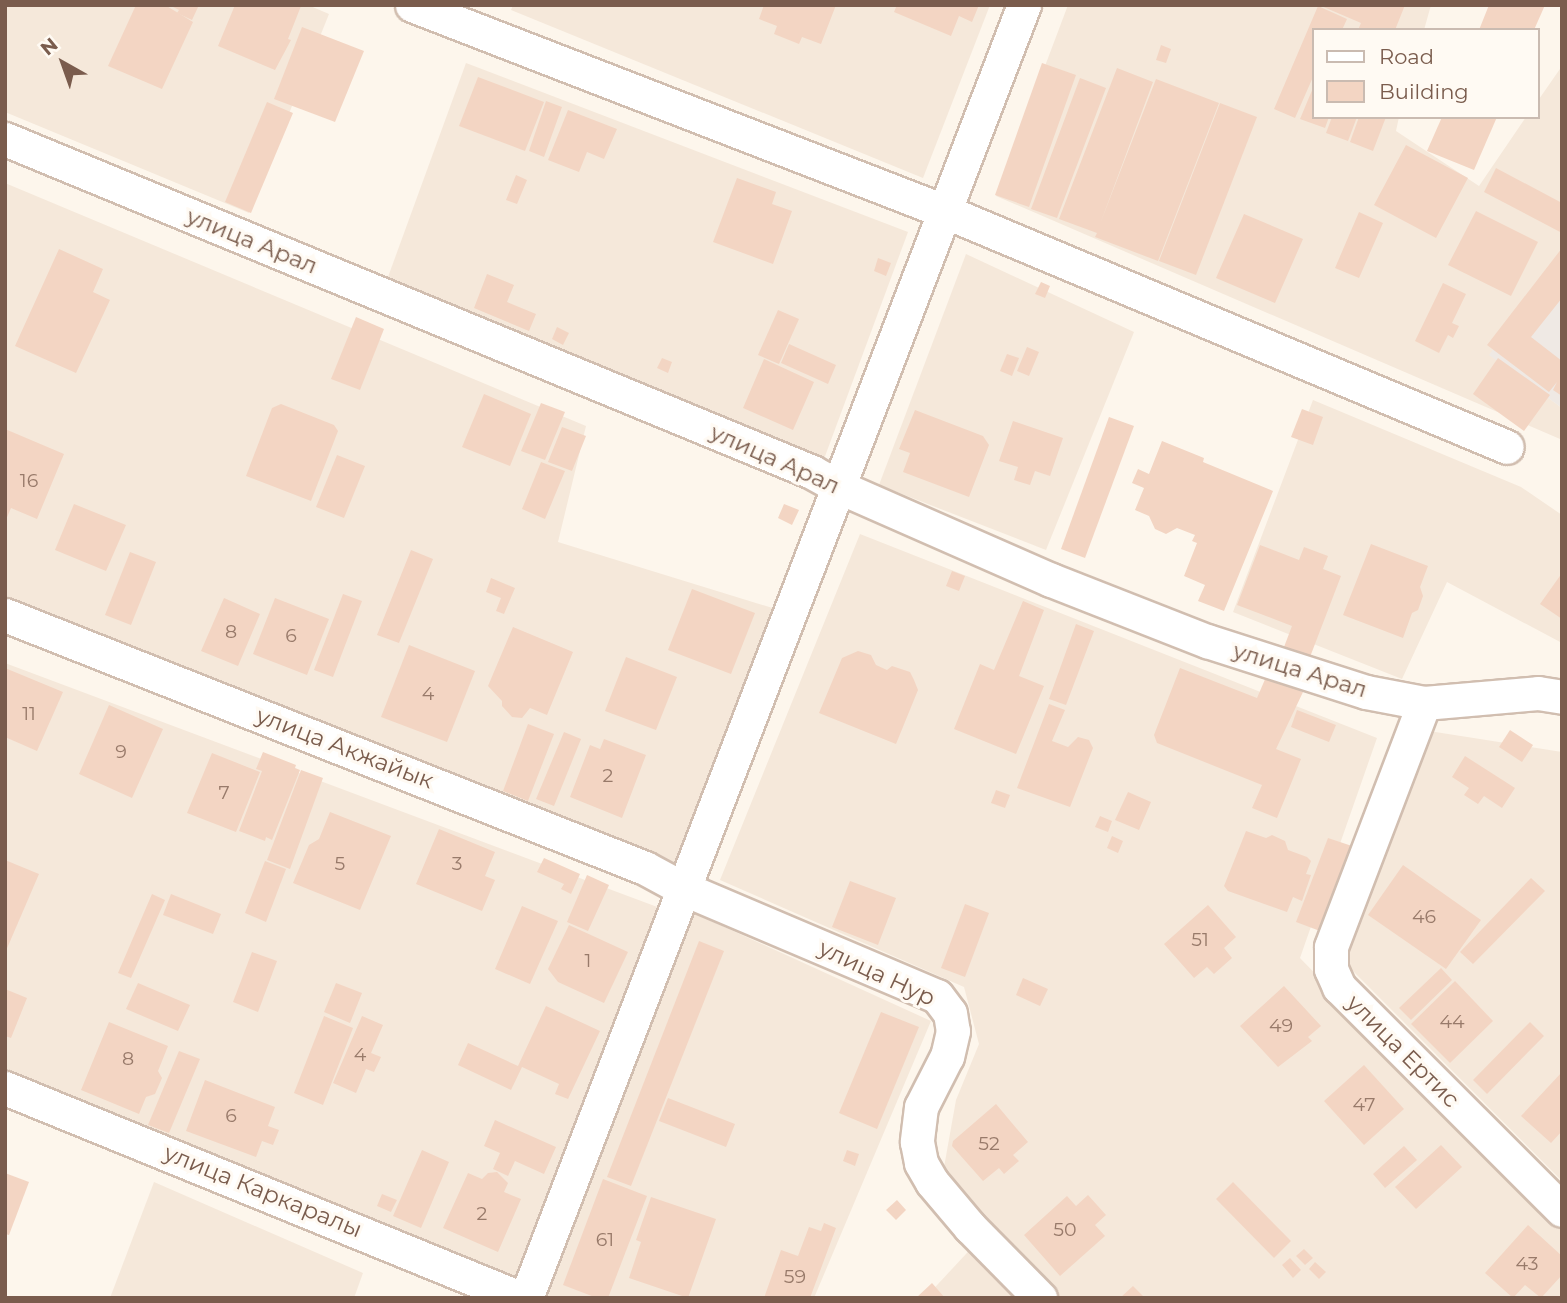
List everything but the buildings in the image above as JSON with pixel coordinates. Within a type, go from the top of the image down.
[{"type":"street","points":[[412,5],[487,20],[1507,447]]},
{"type":"street","points":[[526,1298],[1024,5]]},
{"type":"street","name":"улица Арал","points":[[5,139],[812,472],[837,486],[1051,580],[1208,640],[1366,692],[1424,703],[1538,694],[1562,697]]},
{"type":"street","name":"улица Акжайык","points":[[5,615],[432,781],[645,868],[682,888]]},
{"type":"street","name":"улица Ертис","points":[[1424,703],[1331,947],[1331,970],[1339,987],[1562,1210]]},
{"type":"street","name":"улица Нур","points":[[682,888],[937,996],[950,1013],[953,1031],[947,1056],[921,1107],[917,1142],[921,1163],[932,1182],[970,1227],[1040,1298]]},
{"type":"street","name":"улица Каркаралы","points":[[5,1088],[520,1298]]},
{"type":"shaded area","points":[[5,5],[308,5],[329,14],[249,213],[5,112]]},
{"type":"shaded area","points":[[513,5],[990,5],[923,178],[511,10]]},
{"type":"shaded area","points":[[1068,5],[1431,5],[1425,28],[1312,28],[1312,119],[1399,119],[1396,131],[1479,186],[1525,119],[1539,119],[1539,99],[1562,66],[1562,255],[1490,355],[1562,408],[1560,439],[996,196]]},
{"type":"shaded area","points":[[466,63],[908,232],[824,459],[388,277]]},
{"type":"shaded area","points":[[5,183],[586,426],[558,542],[792,614],[678,883],[5,614]]},
{"type":"shaded area","points":[[966,254],[1134,332],[1046,550],[879,485]]},
{"type":"shaded area","points":[[1562,255],[1562,408],[1489,355]]},
{"type":"shaded area","points":[[1313,400],[1521,487],[1562,515],[1562,643],[1447,582],[1402,679],[1233,612]]},
{"type":"shaded area","points":[[860,534],[1377,738],[1300,958],[1562,1227],[1562,1298],[1050,1298],[941,1184],[956,1100],[979,1044],[964,987],[720,880]]},
{"type":"shaded area","points":[[5,663],[668,911],[524,1294],[5,1082]]},
{"type":"shaded area","points":[[1429,731],[1562,752],[1562,1181],[1341,959]]},
{"type":"shaded area","points":[[687,910],[931,1021],[814,1298],[542,1298]]},
{"type":"shaded area","points":[[154,1182],[363,1273],[354,1298],[110,1298]]},
{"type":"shaded area","points":[[979,1240],[1034,1298],[925,1298]]}]
